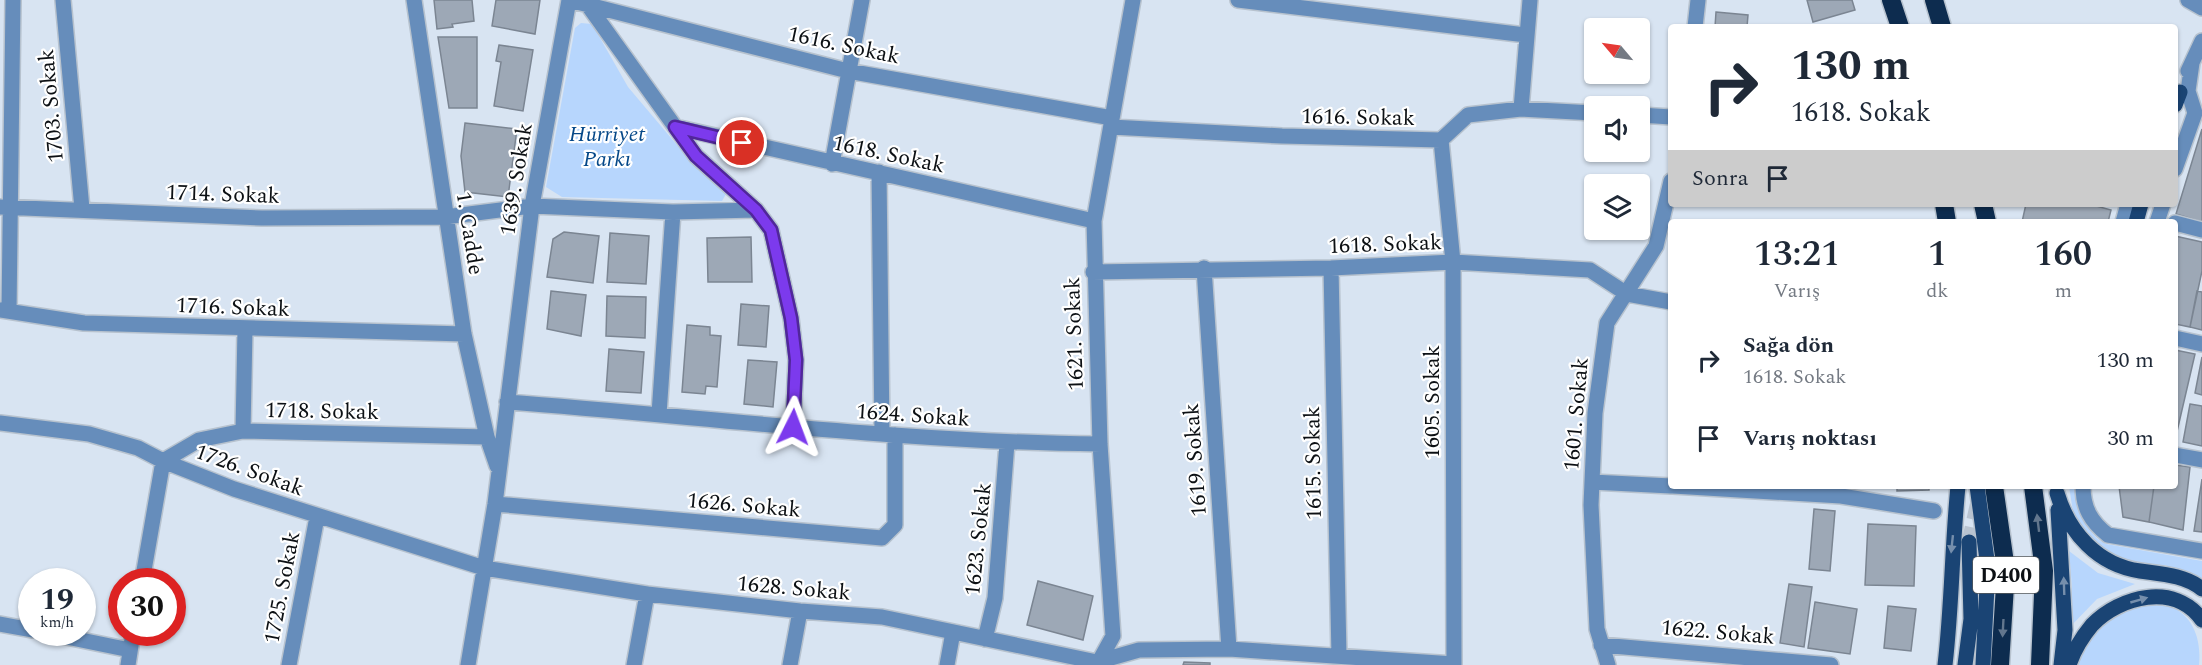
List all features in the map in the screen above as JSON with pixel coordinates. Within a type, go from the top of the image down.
[{"type":"highway","points":[[1891,0],[1899,24]]},
{"type":"highway","points":[[1934,0],[1941,24]]},
{"type":"highway","name":"D400","points":[[1994,489],[2006,570],[2000,665]]},
{"type":"highway","name":"D400","points":[[2033,489],[2044,571],[2040,665]]},
{"type":"main road","points":[[1944,665],[1951,616],[1951,556],[1958,489]]},
{"type":"main road","points":[[1977,489],[1988,567],[1983,665]]},
{"type":"main road","points":[[2056,490],[2068,522],[2082,540],[2098,554],[2123,567],[2169,575],[2202,589]]},
{"type":"main road","points":[[2056,490],[2063,559],[2065,630],[2061,665]]},
{"type":"main road","points":[[1965,665],[1971,619],[1969,542]]},
{"type":"main road","points":[[2069,665],[2074,652],[2092,625],[2105,614],[2137,600],[2156,596],[2176,600],[2193,609],[2202,620]]},
{"type":"street","points":[[4,311],[7,21],[14,0]]},
{"type":"street","name":"1703. Sokak","points":[[63,0],[82,209]]},
{"type":"street","name":"1. Cadde","points":[[414,0],[464,334],[487,437],[498,469]]},
{"type":"street","name":"1616. Sokak","points":[[569,0],[848,71],[1112,122],[1282,136],[1441,140],[1468,115],[1521,109],[1584,112]]},
{"type":"street","name":"1639. Sokak","points":[[507,402],[532,206],[569,0]]},
{"type":"street","points":[[832,164],[862,0]]},
{"type":"street","name":"1621. Sokak","points":[[1097,664],[1113,636],[1100,444],[1093,272],[1094,221],[1133,0]]},
{"type":"street","points":[[1238,0],[1306,5],[1526,35]]},
{"type":"street","points":[[1521,109],[1530,0]]},
{"type":"street","points":[[1695,24],[1698,0]]},
{"type":"street","points":[[2188,0],[2202,8]]},
{"type":"street","points":[[587,4],[696,156],[756,210],[771,230],[791,318],[796,360],[793,427]]},
{"type":"street","points":[[2178,92],[2202,41]]},
{"type":"street","points":[[2178,162],[2198,114],[2188,91],[2192,63]]},
{"type":"street","points":[[1650,116],[1668,117]]},
{"type":"street","name":"1618. Sokak","points":[[675,127],[1094,221]]},
{"type":"street","name":"1605. Sokak","points":[[1441,140],[1453,262],[1454,664]]},
{"type":"street","points":[[879,172],[889,435]]},
{"type":"street","name":"1601. Sokak","points":[[1608,665],[1597,630],[1592,482],[1595,413],[1607,323],[1656,246],[1668,194]]},
{"type":"street","name":"1714. Sokak","points":[[6,208],[82,209],[262,218],[445,217],[532,206],[673,212],[756,210]]},
{"type":"street","points":[[659,414],[673,212]]},
{"type":"street","points":[[2178,222],[2202,230]]},
{"type":"street","name":"1618. Sokak","points":[[1093,272],[1204,268],[1331,268],[1453,262],[1590,270],[1627,294],[1668,301]]},
{"type":"street","name":"1619. Sokak","points":[[1204,268],[1229,649]]},
{"type":"street","name":"1615. Sokak","points":[[1331,268],[1339,656]]},
{"type":"street","name":"1716. Sokak","points":[[4,311],[84,323],[464,334]]},
{"type":"street","points":[[243,431],[245,329]]},
{"type":"street","points":[[2178,339],[2202,344]]},
{"type":"street","name":"1. Cadde","points":[[468,665],[495,504],[507,402]]},
{"type":"street","name":"1624. Sokak","points":[[507,402],[889,435],[1007,443],[1100,444]]},
{"type":"street","name":"1726. Sokak","points":[[0,423],[89,434],[138,448],[164,461],[317,517],[484,568]]},
{"type":"street","name":"1718. Sokak","points":[[164,461],[199,440],[243,431],[487,437]]},
{"type":"street","name":"1626. Sokak","points":[[495,504],[882,538],[895,525],[889,435]]},
{"type":"street","name":"1623. Sokak","points":[[985,639],[995,598],[1007,443]]},
{"type":"street","points":[[2178,456],[2202,460]]},
{"type":"street","points":[[145,568],[164,461]]},
{"type":"street","points":[[1592,482],[1668,486]]},
{"type":"street","points":[[1727,489],[1819,494],[1934,511]]},
{"type":"street","points":[[2083,489],[2090,517],[2096,526],[2108,535],[2202,551]]},
{"type":"street","name":"1725. Sokak","points":[[289,665],[317,517]]},
{"type":"street","name":"1628. Sokak","points":[[484,568],[647,594],[800,611],[882,617],[1097,664]]},
{"type":"street","points":[[634,665],[647,594]]},
{"type":"street","points":[[790,665],[800,611]]},
{"type":"street","points":[[0,624],[18,627]]},
{"type":"street","points":[[947,665],[953,632]]},
{"type":"street","name":"1622. Sokak","points":[[1601,645],[1831,665]]},
{"type":"street","points":[[91,646],[129,657]]},
{"type":"street","points":[[1097,664],[1229,649],[1294,660],[1339,656],[1454,664]]},
{"type":"green space","name":"Hürriyet Parkı","points":[[581,23],[592,24],[628,87],[677,145],[726,194],[722,201],[562,197],[546,187],[575,28]]},
{"type":"green space","points":[[2069,489],[2080,489],[2086,520],[2099,540],[2106,544],[2202,561],[2202,579],[2165,565],[2131,565],[2088,542],[2073,512]]},
{"type":"green space","points":[[2069,551],[2098,573],[2135,584],[2097,599],[2069,628],[2072,587]]},
{"type":"green space","points":[[2162,604],[2180,612],[2192,626],[2198,644],[2199,665],[2077,665],[2089,638],[2108,619],[2134,608]]},
{"type":"building","points":[[434,0],[472,0],[474,21],[437,29]]},
{"type":"building","points":[[496,0],[540,0],[535,34],[492,26]]},
{"type":"building","points":[[1807,0],[1852,0],[1855,10],[1813,22]]},
{"type":"building","points":[[1716,12],[1748,15],[1747,24],[1715,24]]},
{"type":"building","points":[[438,37],[477,37],[477,108],[449,108]]},
{"type":"building","points":[[499,45],[533,50],[523,111],[494,106],[501,62],[496,61]]},
{"type":"building","points":[[465,123],[517,129],[508,197],[465,192],[461,156]]},
{"type":"building","points":[[2202,129],[2202,222],[2176,214]]},
{"type":"building","points":[[2025,207],[2100,207],[2111,210],[2109,219],[2023,219]]},
{"type":"building","points":[[564,232],[599,236],[593,283],[547,277],[553,239]]},
{"type":"building","points":[[610,233],[649,236],[646,284],[607,282]]},
{"type":"building","points":[[751,237],[752,282],[708,282],[707,238]]},
{"type":"building","points":[[2178,237],[2202,242],[2202,271],[2190,327],[2178,325]]},
{"type":"building","points":[[551,291],[586,295],[581,336],[547,329]]},
{"type":"building","points":[[2197,291],[2202,292],[2202,330],[2190,327]]},
{"type":"building","points":[[607,296],[646,297],[645,338],[606,336]]},
{"type":"building","points":[[741,304],[769,306],[766,347],[738,345]]},
{"type":"building","points":[[687,325],[710,327],[710,335],[721,336],[717,387],[706,386],[705,394],[682,392]]},
{"type":"building","points":[[609,349],[644,352],[641,393],[606,391]]},
{"type":"building","points":[[2178,351],[2195,354],[2178,427]]},
{"type":"building","points":[[2202,357],[2202,395],[2195,393]]},
{"type":"building","points":[[748,360],[777,362],[773,407],[744,404]]},
{"type":"building","points":[[2190,404],[2202,406],[2202,446],[2183,442]]},
{"type":"building","points":[[2178,465],[2190,467],[2183,530],[2149,522],[2154,489],[2178,489]]},
{"type":"building","points":[[2202,479],[2202,532],[2194,531]]},
{"type":"building","points":[[1897,489],[1929,489],[1929,490],[1897,491]]},
{"type":"building","points":[[2119,489],[2154,489],[2149,522],[2123,517]]},
{"type":"building","points":[[1814,509],[1835,511],[1830,571],[1809,569]]},
{"type":"building","points":[[1868,524],[1916,526],[1914,586],[1865,585]]},
{"type":"building","points":[[1038,581],[1093,596],[1083,640],[1027,625]]},
{"type":"building","points":[[1789,584],[1812,587],[1804,647],[1780,643]]},
{"type":"building","points":[[1815,602],[1857,609],[1850,654],[1808,648]]},
{"type":"building","points":[[1888,606],[1916,609],[1911,651],[1884,648]]},
{"type":"building","points":[[1184,662],[1210,663],[1210,665],[1183,665]]},
{"type":"tunnel","points":[[1969,542],[1979,497]]},
{"type":"route","points":[[742,143],[675,127],[696,156],[756,210],[771,230],[791,318],[796,360],[793,427]]}]
